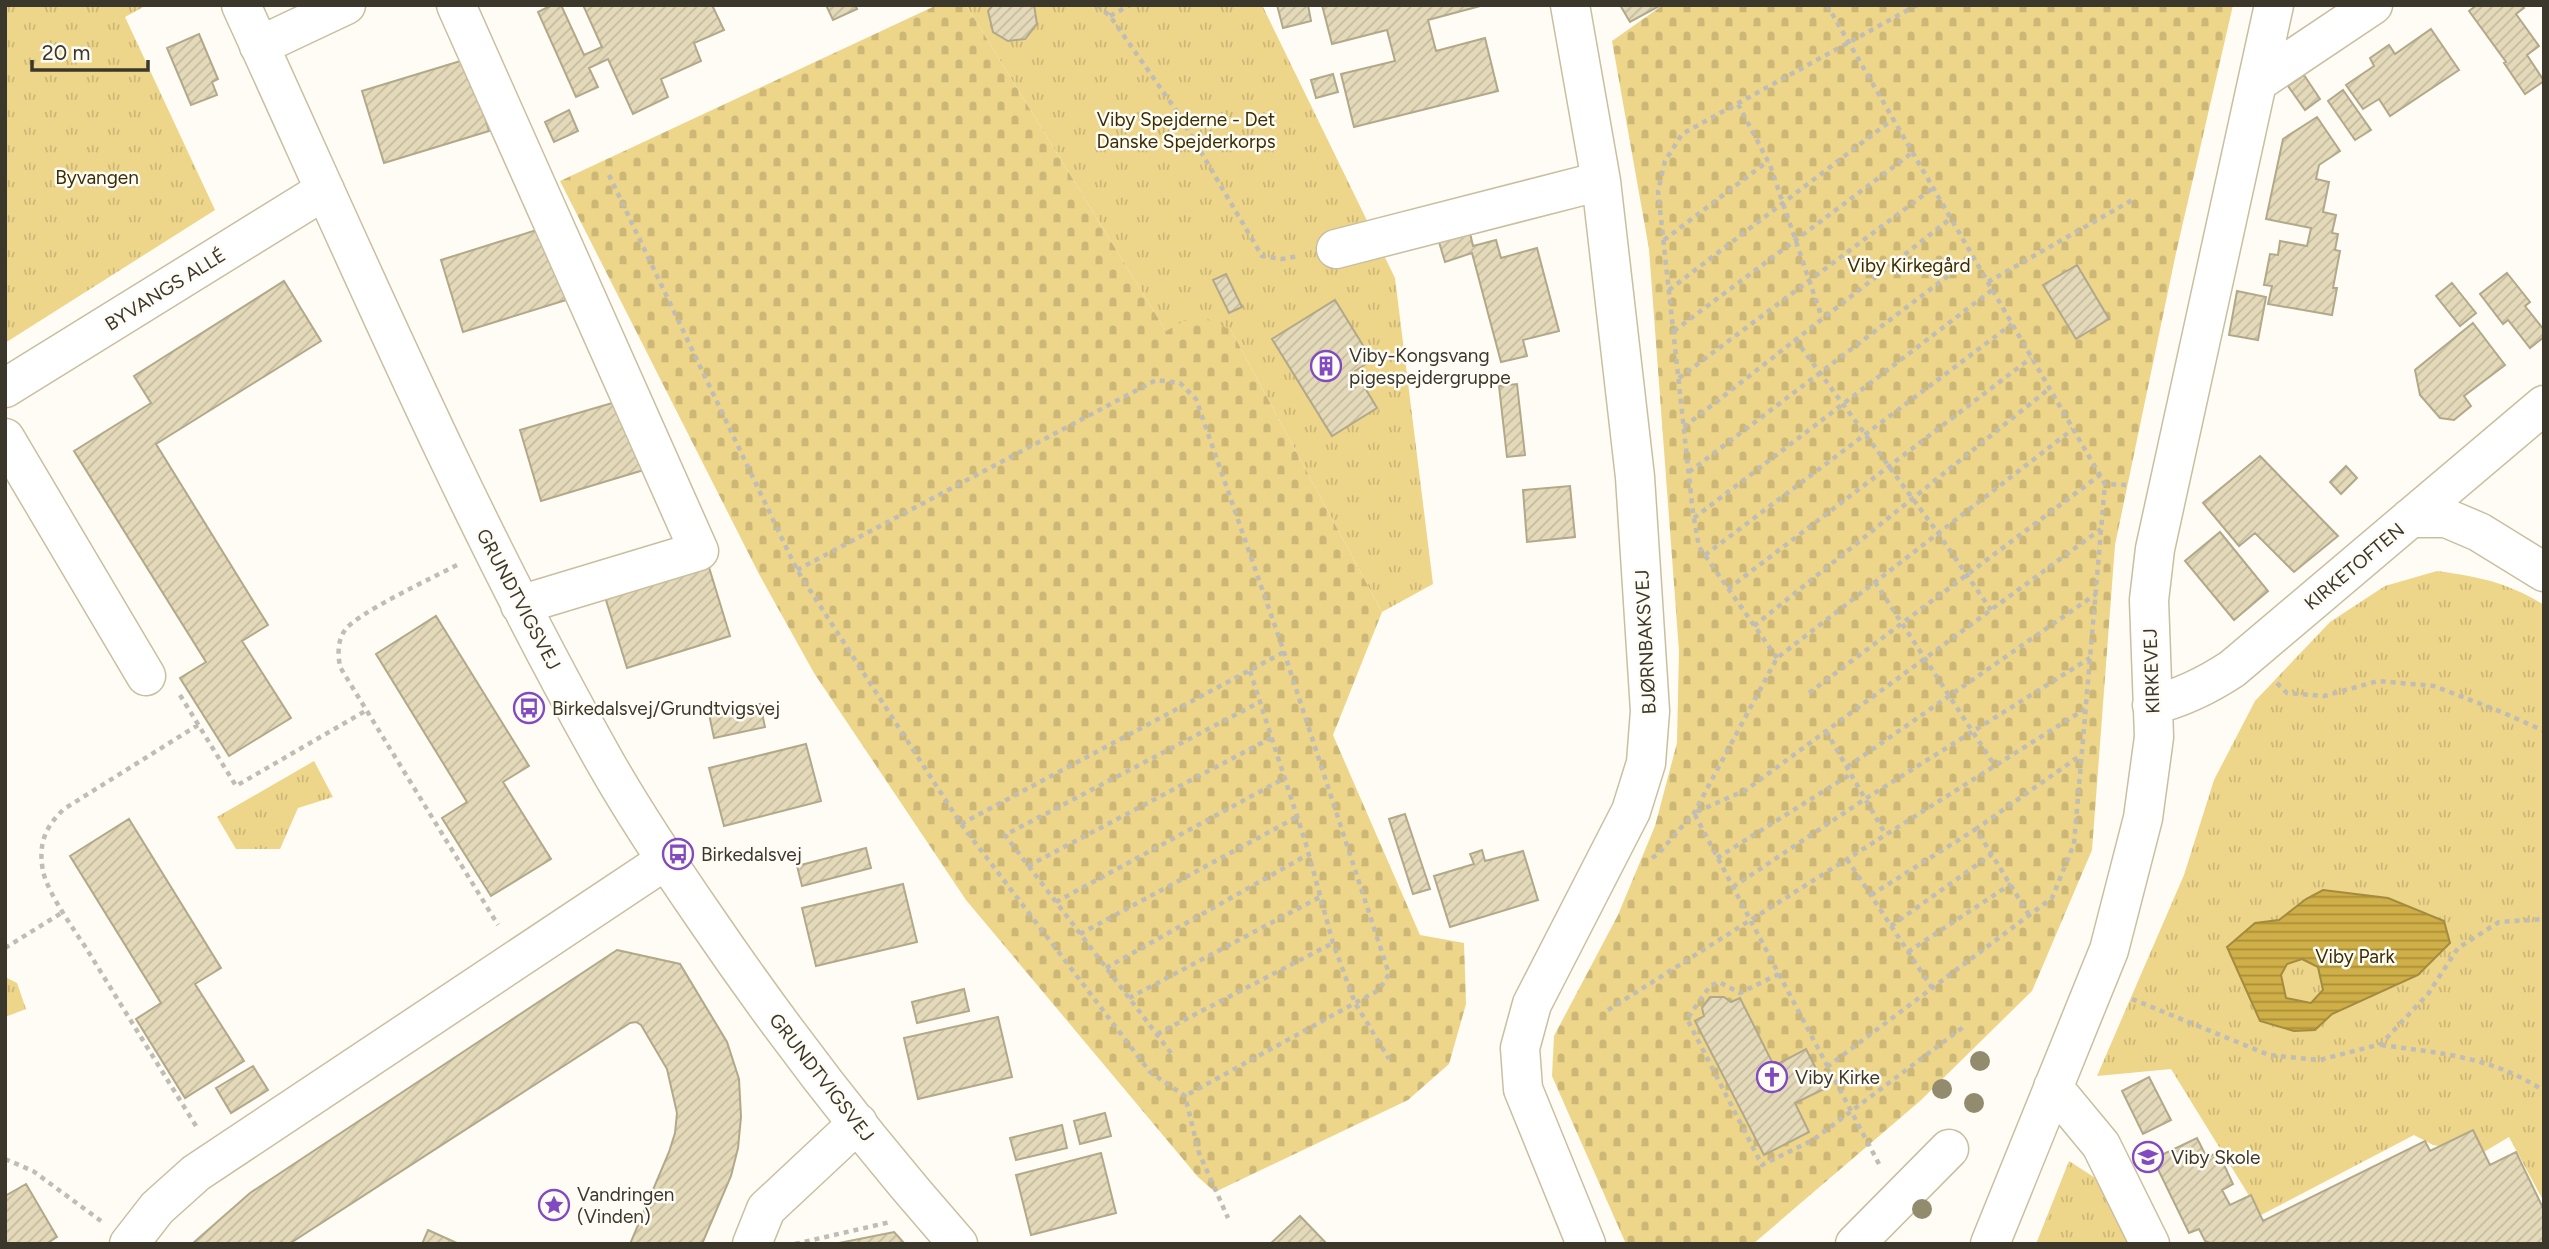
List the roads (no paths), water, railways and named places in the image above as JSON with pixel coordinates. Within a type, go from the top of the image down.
[{"type":"street","name":"GRUNDTVIGSVEJ","points":[[241,5],[490,546],[606,762],[666,860],[795,1046],[958,1244]]},
{"type":"street","points":[[259,46],[345,5]]},
{"type":"street","points":[[456,5],[699,551],[520,606]]},
{"type":"street","name":"BJØRNBAKSVEJ","points":[[1570,5],[1601,181],[1635,477],[1650,711],[1646,763],[1631,811],[1532,1004],[1520,1048],[1523,1089],[1586,1244]]},
{"type":"street","name":"KIRKEVEJ","points":[[1990,1244],[2109,950],[2143,818],[2154,737],[2149,600],[2155,549],[2274,5]]},
{"type":"street","points":[[2258,82],[2373,5]]},
{"type":"street","points":[[1336,249],[1601,181]]},
{"type":"street","name":"BYVANGS ALLÉ","points":[[5,388],[325,190]]},
{"type":"street","name":"KIRKETOFTEN","points":[[2152,705],[2179,699],[2232,669],[2544,405]]},
{"type":"street","points":[[5,438],[146,676]]},
{"type":"street","points":[[2410,518],[2446,518],[2479,532],[2544,572]]},
{"type":"street","points":[[129,1243],[158,1208],[196,1173],[666,860]]},
{"type":"street","points":[[2053,1087],[2102,1145],[2150,1244]]},
{"type":"street","points":[[752,1244],[766,1209],[858,1123]]},
{"type":"street","points":[[1855,1244],[1949,1149]]},
{"type":"place","name":"Viby-Kongsvang pigespejdergruppe","points":[[1326,366]]},
{"type":"place","name":"Birkedalsvej/Grundtvigsvej","points":[[529,708]]},
{"type":"place","name":"Birkedalsvej","points":[[678,854]]},
{"type":"place","name":"Viby Kirke","points":[[1772,1077]]},
{"type":"place","name":"Viby Skole","points":[[2148,1157]]},
{"type":"place","name":"Vandringen (Vinden)","points":[[554,1205]]},
{"type":"park label","name":"Viby Spejderne - Det Danske Spejderkorps","points":[[1186,130]]},
{"type":"park label","name":"Byvangen","points":[[97,177]]},
{"type":"park label","name":"Viby Kirkegård","points":[[1909,265]]},
{"type":"park label","name":"Viby Park","points":[[2355,956]]}]
